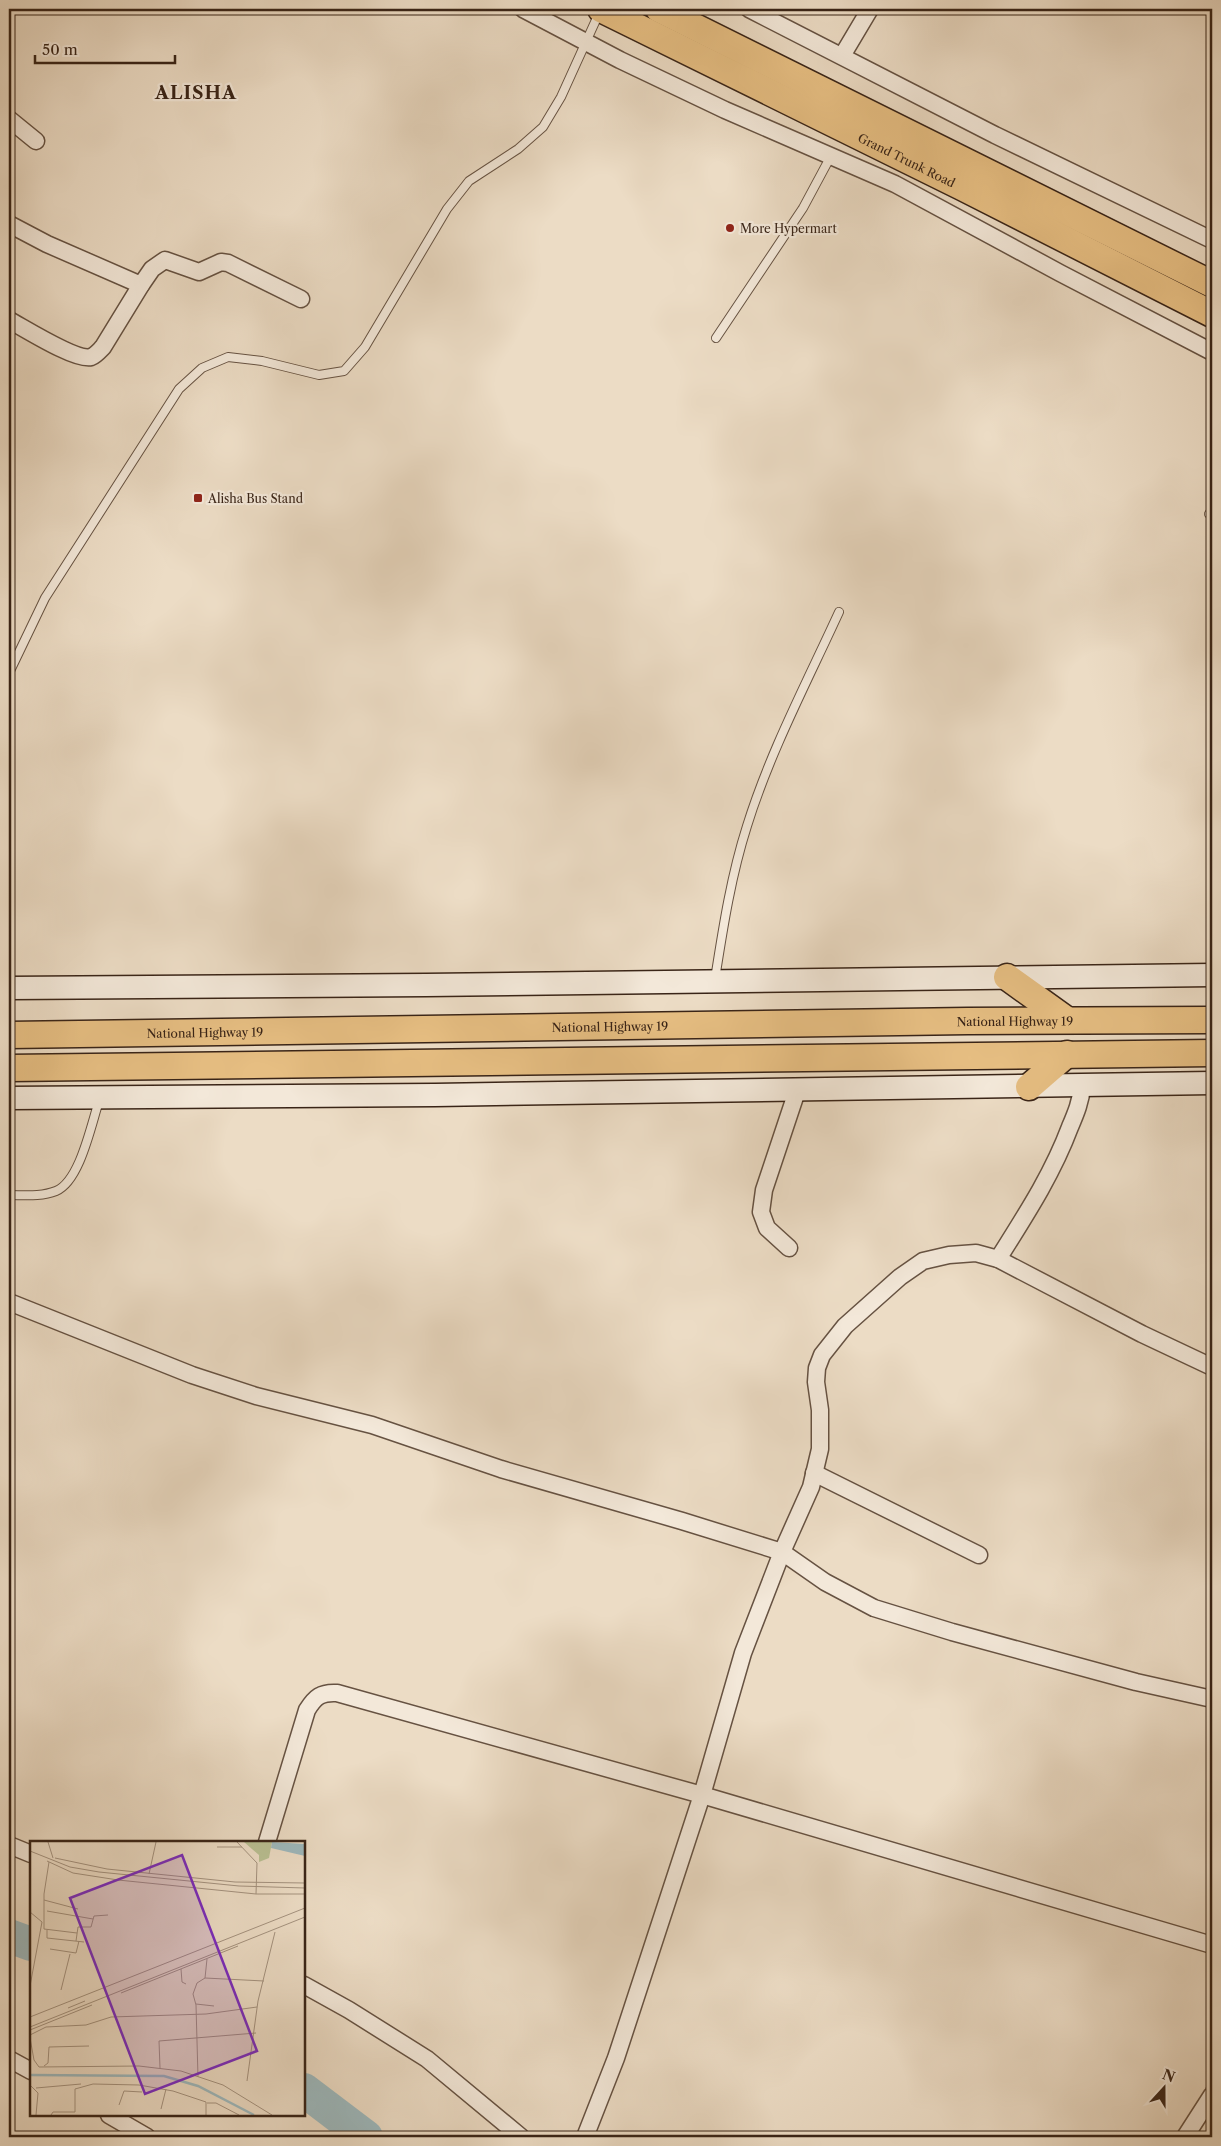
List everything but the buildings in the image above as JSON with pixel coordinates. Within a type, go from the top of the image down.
[{"type":"highway","name":"Grand Trunk Road","points":[[601,9],[962,187],[1212,314]]},
{"type":"highway","name":"Grand Trunk Road","points":[[659,9],[1212,284]]},
{"type":"highway","points":[[1007,977],[1067,1020]]},
{"type":"highway","name":"National Highway 19","points":[[9,1035],[1067,1020],[1212,1020]]},
{"type":"highway","points":[[9,1068],[1212,1053]]},
{"type":"highway","points":[[1029,1087],[1067,1054]]},
{"type":"main road","points":[[9,988],[1212,975]]},
{"type":"main road","points":[[9,1098],[425,1095],[1212,1083]]},
{"type":"street","points":[[523,9],[716,106],[832,154],[895,184],[1212,352]]},
{"type":"street","points":[[748,9],[995,135],[1212,240]]},
{"type":"street","points":[[842,56],[870,9]]},
{"type":"street","points":[[9,119],[36,141]]},
{"type":"street","points":[[9,224],[47,244],[141,285]]},
{"type":"street","points":[[9,320],[68,351],[82,357],[90,357],[97,354],[103,347],[152,269],[165,260],[199,272],[221,262],[228,263],[300,299]]},
{"type":"street","points":[[998,1259],[1043,1187],[1058,1157],[1081,1099],[1082,1086]]},
{"type":"street","points":[[789,1248],[767,1228],[761,1212],[764,1190],[798,1088]]},
{"type":"street","points":[[585,2137],[616,2058],[702,1795],[743,1653],[782,1552],[811,1487],[820,1449],[820,1410],[816,1382],[817,1368],[822,1355],[845,1326],[900,1277],[923,1261],[949,1255],[976,1254],[998,1259],[1142,1334],[1212,1367]]},
{"type":"street","points":[[9,1302],[183,1372],[256,1396],[372,1425],[501,1469],[782,1552],[824,1582],[874,1608],[952,1632],[1136,1682],[1212,1699]]},
{"type":"street","points":[[814,1473],[979,1556]]},
{"type":"street","points":[[267,1841],[307,1710],[314,1698],[325,1692],[337,1693],[702,1795],[1212,1945]]},
{"type":"street","points":[[9,1845],[30,1854]]},
{"type":"street","points":[[305,1986],[349,2010],[427,2059],[521,2137]]},
{"type":"street","points":[[9,2059],[30,2070]]},
{"type":"street","points":[[1185,2137],[1212,2095]]},
{"type":"street","points":[[111,2116],[147,2137]]},
{"type":"lane","points":[[9,673],[45,598],[179,389],[202,368],[228,357],[262,361],[319,375],[344,371],[365,348],[447,209],[469,181],[518,149],[543,127],[561,97],[601,9]]},
{"type":"lane","points":[[716,338],[802,208],[832,154]]},
{"type":"lane","points":[[715,981],[730,891],[747,826],[772,760],[839,612]]},
{"type":"lane","points":[[9,1195],[40,1194],[56,1191],[68,1181],[79,1162],[100,1097]]},
{"type":"waterway","points":[[9,1936],[30,1944]]},
{"type":"waterway","points":[[305,2091],[366,2137]]},
{"type":"place","name":"More Hypermart","points":[[730,228]]},
{"type":"place","name":"Alisha Bus Stand","points":[[198,498]]},
{"type":"district","name":"ALISHA","points":[[196,93]]}]
